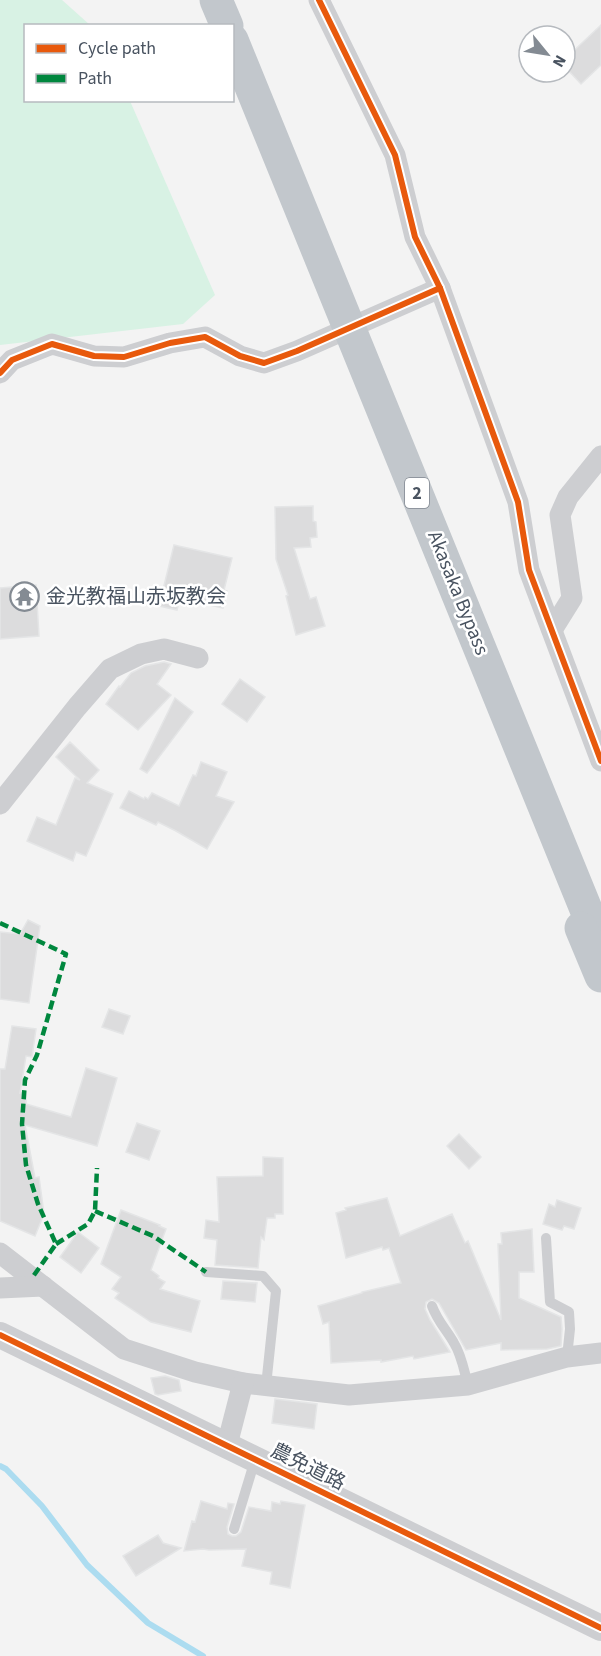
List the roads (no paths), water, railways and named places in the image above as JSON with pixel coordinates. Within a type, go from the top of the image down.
[{"type":"highway","points":[[204,0],[213,24]]},
{"type":"highway","points":[[216,0],[226,24]]},
{"type":"highway","name":"Akasaka Bypass","points":[[234,45],[601,946]]},
{"type":"highway","name":"Akasaka Bypass","points":[[234,77],[601,976]]},
{"type":"street","points":[[319,0],[395,155],[415,237],[440,288],[518,502],[529,570],[601,761]]},
{"type":"street","points":[[0,373],[12,360],[52,345],[94,356],[124,357],[171,343],[205,337],[240,356],[264,363],[297,351],[440,288]]},
{"type":"street","points":[[552,630],[572,598],[560,515],[568,498],[601,456]]},
{"type":"street","points":[[0,804],[110,669],[141,654],[164,649],[198,658]]},
{"type":"street","points":[[0,1253],[124,1349],[195,1372],[243,1383],[349,1395],[468,1385],[567,1357],[601,1353]]},
{"type":"street","points":[[0,1288],[43,1286]]},
{"type":"street","name":"農免道路","points":[[0,1335],[601,1628]]},
{"type":"street","points":[[227,1445],[243,1383]]},
{"type":"lane","points":[[546,1238],[550,1302],[569,1312],[567,1357]]},
{"type":"lane","points":[[206,1272],[263,1276],[276,1291],[266,1386]]},
{"type":"lane","points":[[432,1306],[438,1321],[462,1359],[468,1385]]},
{"type":"lane","points":[[234,1529],[255,1460]]},
{"type":"waterway","points":[[0,1466],[6,1469],[42,1506],[87,1565],[148,1623],[203,1656]]},
{"type":"place","name":"金光教福山赤坂教会","points":[[25,597]]}]
